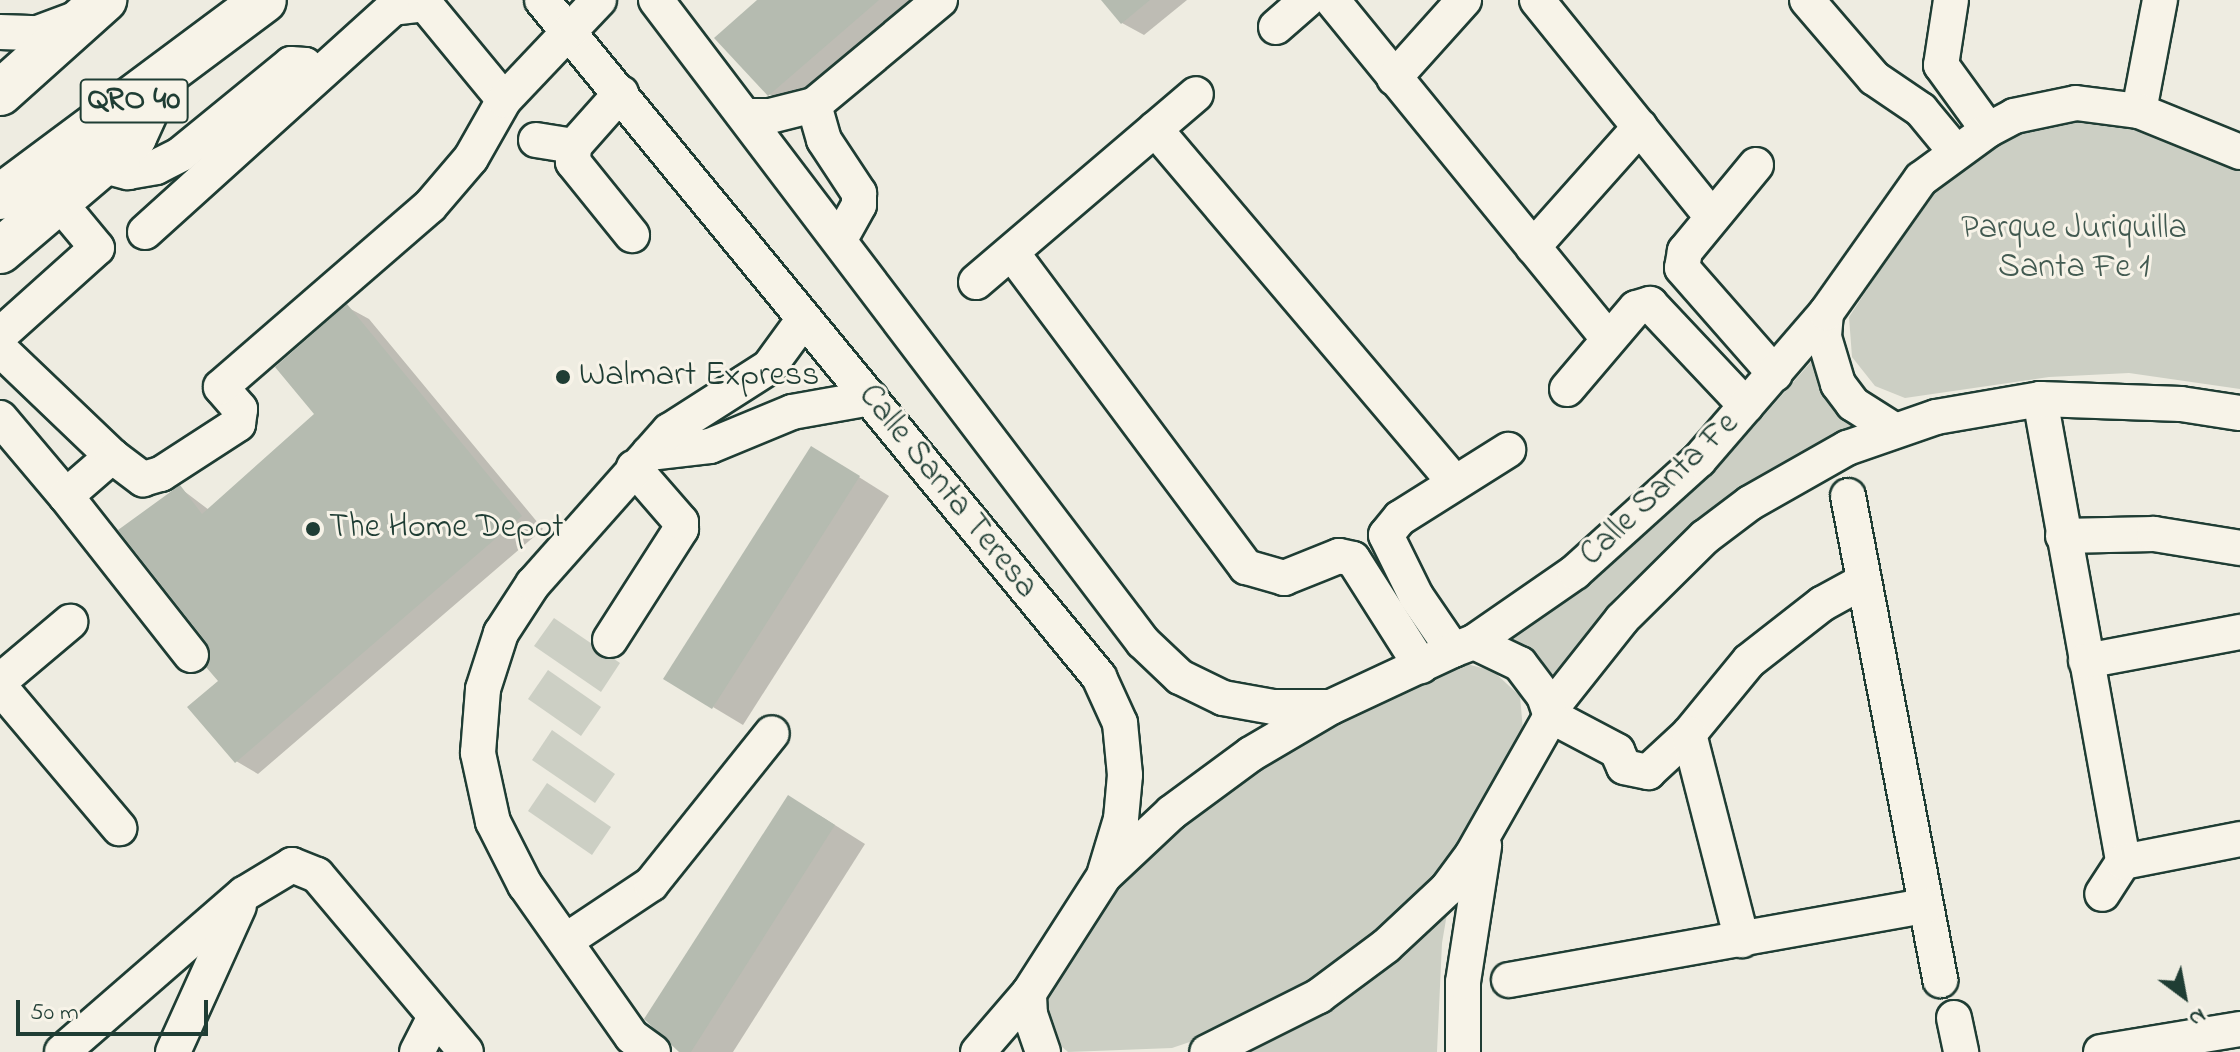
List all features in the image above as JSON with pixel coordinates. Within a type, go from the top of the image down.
[{"type":"highway","name":"QRO 40","points":[[0,197],[158,84],[264,0]]},
{"type":"highway","name":"QRO 40","points":[[0,93],[99,4]]},
{"type":"highway","points":[[0,251],[134,137],[158,84]]},
{"type":"street","name":"Calle Santa Teresa","points":[[542,0],[1099,677],[1120,723],[1125,775],[1121,819],[1104,876]]},
{"type":"street","points":[[0,349],[112,456],[143,479],[161,474],[238,424],[240,409],[221,387],[430,206],[465,167],[504,100],[599,0]]},
{"type":"street","points":[[745,116],[770,116],[814,105],[940,0]]},
{"type":"street","points":[[1276,27],[1307,0]]},
{"type":"street","points":[[1332,0],[1608,338]]},
{"type":"street","points":[[1394,78],[1464,0]]},
{"type":"street","points":[[1537,0],[1712,217]]},
{"type":"street","points":[[1807,0],[1874,78],[1909,102],[1955,151]]},
{"type":"street","points":[[1951,0],[1942,49],[1948,77],[1988,130]]},
{"type":"street","points":[[2139,111],[2160,0]]},
{"type":"street","name":"Calle Santa Teresa","points":[[663,2],[745,116],[1143,642],[1180,677],[1223,698],[1273,707],[1331,707]]},
{"type":"street","points":[[0,32],[38,33],[99,4]]},
{"type":"street","points":[[145,232],[315,75],[393,8],[425,4],[504,100]]},
{"type":"street","points":[[101,165],[128,172],[156,167],[181,154],[291,64],[305,65],[315,75]]},
{"type":"street","points":[[574,146],[621,93]]},
{"type":"street","points":[[976,282],[1196,94]]},
{"type":"street","name":"Calle Santa Fe","points":[[1104,876],[1171,813],[1228,771],[1331,707],[1463,646],[1625,531],[1775,374],[1826,313],[1921,179],[1955,151],[2014,116],[2076,103],[2139,111],[2240,152]]},
{"type":"street","points":[[814,105],[824,140],[859,193],[859,205],[840,239]]},
{"type":"street","points":[[1533,247],[1640,127]]},
{"type":"street","points":[[1155,129],[1455,483]]},
{"type":"street","points":[[536,140],[574,146]]},
{"type":"street","points":[[574,146],[579,173],[632,235]]},
{"type":"street","points":[[1756,165],[1685,251],[1682,268],[1775,374]]},
{"type":"street","points":[[0,335],[97,248],[58,201]]},
{"type":"street","points":[[1012,253],[1246,567],[1284,578],[1339,556],[1353,559],[1421,666]]},
{"type":"street","points":[[1567,389],[1636,308],[1656,305],[1746,406]]},
{"type":"street","points":[[1826,313],[1824,337],[1838,384],[1862,412],[1894,430]]},
{"type":"street","points":[[653,1052],[632,1037],[567,940],[525,885],[493,822],[478,753],[483,689],[501,633],[533,584],[641,460],[693,412],[769,367],[804,319]]},
{"type":"street","points":[[769,367],[792,412]]},
{"type":"street","points":[[641,460],[710,446],[792,412],[871,398]]},
{"type":"street","points":[[2040,399],[2123,862],[2102,894]]},
{"type":"street","name":"Calle Santa Fe","points":[[1207,1052],[1319,996],[1386,946],[1447,889],[1487,830],[1549,720],[1622,619],[1705,537],[1799,472],[1894,430],[2040,399],[2181,404],[2240,413]]},
{"type":"street","points":[[0,418],[66,496],[191,655]]},
{"type":"street","points":[[1508,450],[1400,518],[1386,535],[1409,583],[1463,646],[1520,664],[1549,720],[1610,774],[1624,767],[1648,772],[1689,734],[1749,661],[1822,604],[1864,581]]},
{"type":"street","points":[[66,496],[112,456]]},
{"type":"street","points":[[610,640],[681,529],[681,522],[641,460]]},
{"type":"street","points":[[1848,496],[1940,980]]},
{"type":"street","points":[[2063,536],[2154,534],[2240,548]]},
{"type":"street","points":[[0,681],[70,622]]},
{"type":"street","points":[[2086,661],[2240,632]]},
{"type":"street","points":[[0,687],[119,828]]},
{"type":"street","points":[[567,940],[651,884],[772,733]]},
{"type":"street","points":[[1689,734],[1742,940]]},
{"type":"street","points":[[1463,1052],[1463,982],[1487,830]]},
{"type":"street","points":[[2123,862],[2240,839]]},
{"type":"street","points":[[62,1052],[244,894],[282,867],[310,869],[466,1052]]},
{"type":"street","points":[[978,1052],[1029,993],[1104,876]]},
{"type":"street","points":[[173,1052],[244,894]]},
{"type":"street","points":[[1509,980],[1925,906]]},
{"type":"street","points":[[1029,993],[1030,1015],[1043,1052]]},
{"type":"street","points":[[417,1052],[435,1017]]},
{"type":"street","points":[[1954,1018],[1961,1052]]},
{"type":"street","points":[[2101,1052],[2240,1029]]},
{"type":"green space","name":"Parque Juriquilla Santa Fe 1","points":[[2073,120],[2119,123],[2240,168],[2240,389],[2129,373],[2049,377],[1905,398],[1875,386],[1852,357],[1849,317],[1932,191],[1951,170],[2027,127]]},
{"type":"green space","points":[[1818,354],[1865,425],[1805,450],[1720,502],[1617,595],[1565,660],[1549,690],[1494,638],[1647,530],[1753,428]]},
{"type":"green space","points":[[554,618],[620,663],[601,692],[534,646]]},
{"type":"green space","points":[[1467,664],[1493,671],[1520,696],[1523,730],[1517,747],[1439,876],[1353,960],[1237,1026],[1172,1048],[1068,1052],[1060,1045],[1046,1015],[1045,995],[1137,857],[1279,749],[1451,666]]},
{"type":"green space","points":[[548,670],[601,707],[581,736],[528,699]]},
{"type":"green space","points":[[552,730],[615,774],[595,803],[532,760]]},
{"type":"green space","points":[[547,783],[611,827],[592,855],[528,811]]},
{"type":"green space","points":[[1450,896],[1442,943],[1437,1052],[1241,1052],[1348,996],[1392,960]]},
{"type":"building","points":[[757,0],[879,0],[768,96],[714,38]]},
{"type":"building","points":[[1101,0],[1150,0],[1121,24]]},
{"type":"building","name":"The Home Depot","points":[[347,304],[522,516],[235,763],[187,707],[218,681],[206,667],[207,643],[118,530],[180,485],[202,514],[314,414],[275,367]]},
{"type":"building","points":[[811,446],[860,476],[712,709],[663,679]]},
{"type":"building","points":[[788,795],[835,825],[691,1052],[679,1052],[644,1019]]},
{"type":"place","name":"Walmart Express","points":[[563,377]]},
{"type":"place","name":"The Home Depot","points":[[313,529]]}]
